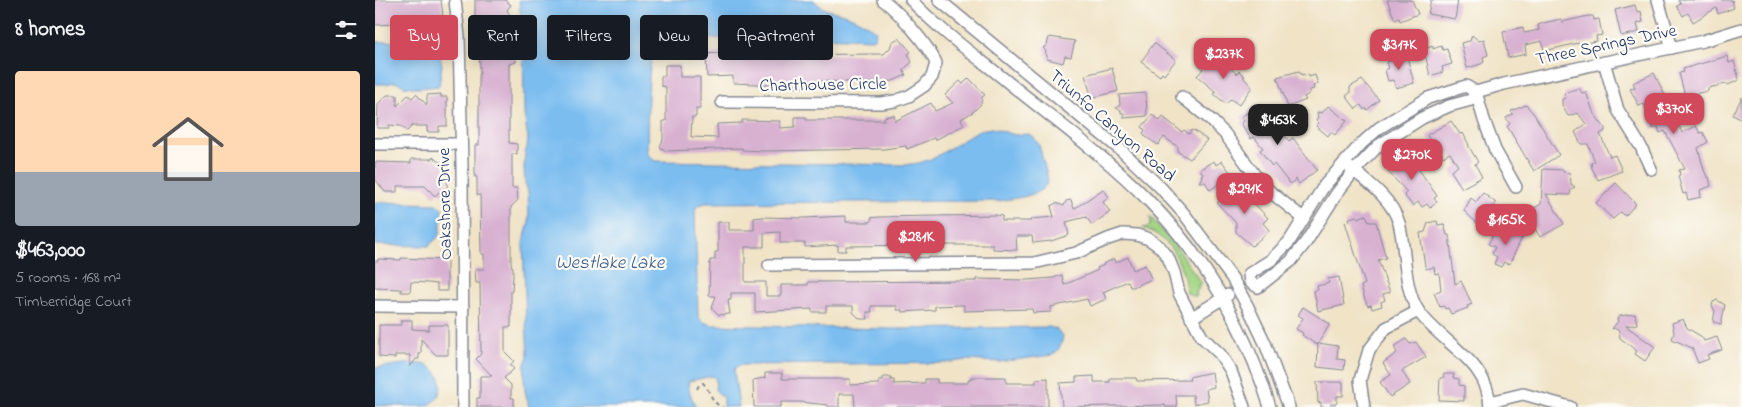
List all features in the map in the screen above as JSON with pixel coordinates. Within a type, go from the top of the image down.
[{"type":"street","name":"Oakshore Drive","points":[[455,0],[459,38],[463,407]]},
{"type":"street","name":"Charthouse Circle","points":[[722,102],[888,102],[909,96],[932,77],[936,63],[927,47],[883,0]]},
{"type":"street","name":"Triunfo Canyon Road","points":[[911,0],[950,35],[1120,173],[1169,223],[1195,256],[1223,298],[1250,352],[1270,407]]},
{"type":"street","name":"Triunfo Canyon Road","points":[[939,0],[1122,151],[1161,188],[1185,215],[1212,250],[1238,290],[1265,343],[1289,407]]},
{"type":"street","points":[[1658,0],[1673,48]]},
{"type":"street","name":"Three Springs Drive","points":[[1476,92],[1466,86],[1428,98],[1379,128],[1344,162],[1325,186],[1289,242],[1271,260],[1249,274],[1250,282],[1258,288],[1291,261],[1306,242],[1337,192],[1355,171],[1378,146],[1400,130],[1422,118],[1471,100],[1476,92],[1503,84],[1673,48],[1742,30]]},
{"type":"street","points":[[1604,62],[1619,110],[1641,147],[1651,169]]},
{"type":"street","points":[[1476,92],[1495,150],[1516,187]]},
{"type":"street","points":[[1182,96],[1225,134],[1262,185],[1303,218]]},
{"type":"street","points":[[375,144],[461,144]]},
{"type":"street","points":[[1344,162],[1378,191],[1390,205],[1399,222],[1409,288],[1418,311],[1466,357],[1482,378],[1490,405],[1523,394],[1570,407]]},
{"type":"street","points":[[769,265],[1034,262],[1076,254],[1123,234],[1137,235],[1149,239],[1160,247],[1168,257],[1179,293],[1191,318],[1202,337],[1220,354],[1231,371],[1244,407]]},
{"type":"street","name":"Three Springs Drive","points":[[1223,298],[1250,282]]},
{"type":"street","points":[[1191,318],[1223,298]]},
{"type":"street","points":[[375,306],[463,308]]},
{"type":"street","points":[[1364,407],[1360,380],[1369,350],[1386,328],[1418,311]]},
{"type":"path","points":[[697,389],[703,383],[715,404],[722,407]]},
{"type":"green space","points":[[1150,216],[1179,251],[1201,283],[1198,285],[1197,296],[1187,293],[1184,276],[1169,245],[1151,231],[1143,228],[1149,227],[1151,224]]},
{"type":"water","name":"Westlake Lake","points":[[519,0],[814,0],[826,9],[855,18],[866,24],[876,31],[875,37],[872,39],[833,38],[833,15],[718,15],[718,39],[708,39],[708,15],[640,15],[640,60],[651,60],[647,151],[649,156],[655,161],[904,165],[934,158],[979,130],[992,128],[1015,135],[1028,134],[1033,136],[1039,145],[1048,179],[1046,185],[1041,190],[1028,196],[999,201],[705,203],[697,206],[695,210],[699,317],[702,321],[713,325],[892,329],[1049,327],[1056,329],[1063,337],[1058,350],[1052,355],[999,362],[967,360],[945,363],[741,365],[734,370],[739,407],[723,407],[723,397],[715,390],[716,380],[713,376],[689,381],[690,394],[697,407],[529,407],[524,378],[525,364],[528,356],[523,244],[529,222],[528,191],[525,183],[524,168],[528,138],[524,114],[523,60],[537,60],[537,15],[521,15]]},
{"type":"water","points":[[390,41],[390,60],[441,60],[439,86],[419,88],[393,82],[375,84],[375,42]]},
{"type":"water","points":[[375,202],[436,204],[442,208],[440,235],[429,246],[375,245]]},
{"type":"water","points":[[403,364],[424,364],[435,371],[441,382],[441,388],[436,399],[426,406],[375,406],[375,368]]},
{"type":"building","points":[[375,0],[441,0],[443,15],[390,15],[390,24],[375,25]]},
{"type":"building","points":[[475,0],[505,0],[511,5],[507,10],[509,15],[475,15]]},
{"type":"building","points":[[1387,0],[1412,0],[1418,14],[1400,21],[1399,18],[1395,20]]},
{"type":"building","points":[[1431,0],[1458,0],[1455,19],[1428,14]]},
{"type":"building","points":[[1678,0],[1732,0],[1734,8],[1718,14],[1716,8],[1693,22],[1688,13],[1683,16],[1677,6],[1681,4]]},
{"type":"building","points":[[1635,5],[1637,12],[1641,11],[1643,22],[1637,23],[1639,32],[1621,36],[1615,10]]},
{"type":"building","points":[[1593,16],[1594,20],[1599,19],[1602,35],[1596,36],[1597,41],[1578,43],[1544,51],[1542,41],[1525,45],[1526,54],[1508,58],[1503,32],[1523,27],[1524,33],[1539,30],[1538,25],[1543,23],[1561,19],[1562,22]]},
{"type":"building","points":[[1472,35],[1479,41],[1484,39],[1488,55],[1483,57],[1484,62],[1481,64],[1467,68],[1461,43],[1470,41]]},
{"type":"building","points":[[1049,37],[1075,41],[1071,57],[1065,56],[1063,63],[1047,59],[1046,51],[1043,48],[1047,45]]},
{"type":"building","points":[[899,38],[911,52],[908,54],[912,62],[903,70],[906,75],[893,81],[877,83],[818,81],[818,85],[808,85],[808,87],[776,88],[776,85],[733,83],[733,76],[707,77],[708,54],[718,53],[718,60],[833,60],[833,54],[884,54],[890,48],[892,42]]},
{"type":"building","points":[[1154,43],[1176,60],[1164,75],[1162,73],[1160,76],[1141,62]]},
{"type":"building","points":[[1433,46],[1433,49],[1441,46],[1443,50],[1447,49],[1452,64],[1442,67],[1443,72],[1430,76],[1424,49]]},
{"type":"building","points":[[1214,53],[1237,74],[1239,71],[1245,76],[1243,77],[1252,87],[1239,105],[1231,99],[1226,104],[1214,94],[1216,92],[1197,76],[1203,69],[1199,65],[1206,57],[1209,59]]},
{"type":"building","points":[[1399,53],[1401,59],[1407,57],[1414,83],[1396,88],[1393,80],[1388,81],[1385,70],[1389,68],[1387,62],[1390,61],[1389,56]]},
{"type":"building","points":[[1727,56],[1729,63],[1734,61],[1739,80],[1728,85],[1708,88],[1708,91],[1685,96],[1679,73],[1684,72],[1683,69]]},
{"type":"building","points":[[480,60],[516,60],[516,62],[509,64],[509,143],[517,144],[517,154],[512,154],[512,188],[517,188],[518,200],[511,207],[511,263],[513,276],[511,327],[505,327],[505,352],[514,361],[510,365],[514,369],[504,378],[511,385],[511,398],[514,398],[514,407],[477,407],[477,398],[480,398],[480,376],[492,376],[476,359],[481,354],[480,283],[476,283],[475,269],[484,269],[484,254],[481,254],[480,195],[477,195],[477,177],[475,177],[475,145],[479,145]]},
{"type":"building","points":[[665,65],[680,65],[680,77],[700,77],[700,109],[696,109],[696,117],[692,117],[691,137],[718,138],[717,124],[742,123],[742,120],[780,121],[780,128],[795,127],[795,117],[806,117],[806,120],[884,120],[884,117],[894,115],[895,121],[931,103],[935,111],[953,103],[945,95],[960,81],[963,84],[969,78],[985,95],[982,97],[981,104],[973,112],[961,119],[964,125],[935,140],[934,138],[907,149],[906,146],[884,149],[766,151],[742,150],[742,148],[666,151],[660,147],[663,139],[663,121],[666,121],[666,87],[661,86],[661,76],[665,76]]},
{"type":"building","points":[[1112,68],[1118,91],[1092,98],[1085,75]]},
{"type":"building","points":[[1299,71],[1304,76],[1309,74],[1309,77],[1315,75],[1318,84],[1313,86],[1314,89],[1310,90],[1310,93],[1304,97],[1306,100],[1288,107],[1277,77]]},
{"type":"building","points":[[1654,73],[1674,113],[1678,115],[1676,118],[1682,133],[1696,126],[1700,133],[1703,132],[1708,142],[1698,148],[1711,186],[1700,190],[1701,197],[1688,200],[1686,193],[1683,194],[1678,176],[1680,175],[1679,170],[1685,169],[1665,131],[1660,133],[1658,127],[1653,129],[1644,104],[1639,106],[1630,89],[1635,87],[1633,83]]},
{"type":"building","points":[[1362,80],[1379,100],[1367,110],[1366,108],[1364,110],[1361,105],[1356,109],[1346,96],[1350,93],[1350,87]]},
{"type":"building","points":[[1579,88],[1582,93],[1586,92],[1594,114],[1605,128],[1605,131],[1600,134],[1610,157],[1615,155],[1622,171],[1598,180],[1592,168],[1591,163],[1595,162],[1588,144],[1581,144],[1575,132],[1586,124],[1578,113],[1568,116],[1562,105],[1562,99],[1566,98],[1564,93]]},
{"type":"building","points":[[1146,93],[1147,116],[1124,118],[1124,113],[1121,113],[1121,110],[1116,108],[1120,105],[1119,95]]},
{"type":"building","points":[[416,94],[427,105],[427,95],[441,94],[441,97],[447,97],[447,126],[439,126],[439,132],[427,132],[427,126],[412,126],[407,131],[401,126],[389,125],[389,128],[377,128],[378,104],[387,95],[397,95],[397,106],[408,95],[412,98]]},
{"type":"building","points":[[1742,97],[1742,120],[1733,115]]},
{"type":"building","points":[[1260,104],[1282,135],[1289,141],[1293,138],[1317,170],[1299,184],[1296,179],[1290,184],[1274,164],[1272,166],[1260,150],[1263,148],[1254,137],[1251,139],[1241,123],[1244,121],[1241,117]]},
{"type":"building","points":[[1526,105],[1534,114],[1559,155],[1534,171],[1507,126],[1510,124],[1506,118],[1513,114],[1511,111]]},
{"type":"building","points":[[1328,106],[1347,121],[1335,135],[1331,132],[1328,136],[1316,126],[1319,123],[1316,120],[1318,117],[1317,112],[1322,113]]},
{"type":"building","points":[[1152,115],[1160,121],[1163,117],[1182,132],[1184,130],[1189,134],[1192,130],[1195,131],[1207,140],[1190,159],[1178,152],[1178,147],[1164,137],[1158,145],[1143,133],[1145,130],[1142,127]]},
{"type":"building","points":[[1451,121],[1460,134],[1463,133],[1478,162],[1475,164],[1482,177],[1462,188],[1451,171],[1458,166],[1450,153],[1443,157],[1434,142],[1432,144],[1427,135]]},
{"type":"building","points":[[1403,151],[1414,162],[1437,196],[1434,198],[1437,202],[1430,208],[1427,204],[1422,207],[1418,202],[1413,206],[1404,195],[1407,192],[1388,172],[1394,165],[1390,161],[1396,155],[1398,157]]},
{"type":"building","points":[[433,157],[439,162],[448,162],[447,191],[443,195],[439,192],[435,196],[425,186],[397,186],[397,192],[385,192],[375,179],[375,162],[411,163],[411,159],[431,159]]},
{"type":"building","points":[[1214,161],[1216,165],[1222,161],[1232,175],[1210,190],[1205,182],[1199,182],[1203,174],[1200,169]]},
{"type":"building","points":[[1543,169],[1564,170],[1563,172],[1570,173],[1571,184],[1575,187],[1571,189],[1570,195],[1546,194],[1564,224],[1540,237],[1526,213],[1541,204]]},
{"type":"building","points":[[1616,183],[1636,204],[1625,216],[1621,212],[1613,219],[1596,203]]},
{"type":"building","points":[[1236,184],[1268,218],[1263,223],[1269,230],[1268,232],[1252,246],[1236,232],[1236,223],[1217,203]]},
{"type":"building","points":[[1103,189],[1109,197],[1103,202],[1110,212],[1092,225],[1086,217],[1066,222],[1069,235],[1051,241],[1033,243],[1032,236],[1016,236],[1017,250],[993,249],[993,245],[935,245],[846,246],[846,251],[838,251],[838,245],[805,247],[805,243],[780,243],[780,232],[764,233],[764,247],[745,247],[745,282],[766,282],[766,296],[781,296],[781,285],[808,285],[808,282],[1027,280],[1053,278],[1062,275],[1064,285],[1098,270],[1097,268],[1114,259],[1115,263],[1128,257],[1133,270],[1145,265],[1151,278],[1149,280],[1133,287],[1130,287],[1128,281],[1103,292],[1106,299],[1090,306],[1087,299],[1051,307],[1051,312],[1033,313],[1032,309],[964,311],[964,305],[935,306],[935,310],[902,312],[902,310],[897,310],[897,306],[871,306],[872,312],[867,312],[868,319],[860,319],[853,312],[853,306],[826,306],[826,312],[812,312],[812,309],[755,312],[755,293],[731,293],[731,300],[728,300],[730,314],[719,315],[712,308],[716,296],[709,296],[710,260],[715,260],[715,252],[718,252],[718,222],[729,222],[729,230],[754,230],[754,218],[763,217],[846,216],[846,222],[871,222],[871,218],[878,217],[996,215],[1002,216],[1002,221],[1031,221],[1031,219],[1054,217],[1051,206],[1056,203],[1064,206],[1066,201],[1071,200],[1074,209]]},
{"type":"building","points":[[1483,193],[1496,203],[1483,220],[1480,218],[1477,223],[1464,211],[1471,198],[1476,202]]},
{"type":"building","points":[[1366,215],[1369,222],[1376,222],[1386,258],[1378,260],[1390,292],[1383,294],[1385,300],[1381,302],[1382,306],[1372,309],[1371,305],[1368,306],[1365,300],[1361,286],[1365,284],[1345,222],[1350,221],[1349,218],[1357,216],[1358,218]]},
{"type":"building","points":[[1437,221],[1438,225],[1444,224],[1447,235],[1449,235],[1455,284],[1461,281],[1472,304],[1467,306],[1468,308],[1451,314],[1448,308],[1440,307],[1434,293],[1441,290],[1439,273],[1435,274],[1434,267],[1426,269],[1420,233],[1425,232],[1428,223]]},
{"type":"building","points":[[1515,226],[1525,231],[1510,263],[1504,262],[1501,267],[1494,264],[1497,257],[1492,254],[1495,247],[1488,244],[1493,235],[1508,239]]},
{"type":"building","points":[[401,258],[447,260],[447,291],[437,291],[437,284],[411,282],[410,292],[401,292],[401,289],[375,288],[375,261],[378,261],[378,259],[401,260]]},
{"type":"building","points":[[1339,277],[1344,305],[1318,311],[1314,291],[1318,290],[1317,286],[1329,283],[1328,279]]},
{"type":"building","points":[[1717,300],[1725,305],[1721,324],[1713,322],[1715,311],[1712,306],[1713,302]]},
{"type":"building","points":[[1303,307],[1330,324],[1317,345],[1296,329],[1303,318],[1298,315]]},
{"type":"building","points":[[1635,314],[1637,324],[1626,326],[1655,347],[1645,361],[1635,354],[1637,351],[1620,338],[1619,331],[1614,328],[1612,329],[1619,316]]},
{"type":"building","points":[[1683,319],[1687,328],[1702,337],[1704,341],[1717,337],[1722,350],[1707,355],[1709,359],[1698,363],[1692,348],[1672,339],[1674,333],[1672,323]]},
{"type":"building","points":[[401,320],[412,320],[412,329],[429,330],[429,325],[448,325],[448,355],[436,355],[421,339],[421,354],[419,354],[419,359],[416,359],[410,367],[410,355],[395,355],[395,358],[379,357],[379,325],[401,325]]},
{"type":"building","points":[[1406,339],[1410,344],[1416,342],[1426,357],[1402,371],[1410,384],[1390,397],[1380,382],[1391,375],[1383,363],[1397,353],[1394,347]]},
{"type":"building","points":[[1318,343],[1338,346],[1337,359],[1345,360],[1344,370],[1317,367]]},
{"type":"building","points":[[1212,372],[1214,387],[1206,389],[1208,401],[1194,404],[1193,395],[1176,395],[1177,407],[1165,407],[1165,405],[1062,407],[1060,383],[1076,382],[1076,377],[1094,376],[1094,382],[1110,382],[1110,378],[1136,378],[1137,381],[1190,380],[1189,377]]},
{"type":"building","points":[[765,373],[782,373],[782,379],[850,379],[850,385],[879,384],[879,380],[883,380],[883,377],[891,377],[891,380],[894,380],[894,384],[925,383],[925,379],[937,379],[937,383],[968,383],[968,379],[971,379],[971,377],[1006,377],[1006,383],[1036,383],[1036,379],[1048,378],[1048,407],[855,407],[854,394],[839,394],[839,407],[800,402],[781,402],[781,407],[754,407],[753,380],[765,378]]},
{"type":"building","points":[[1444,374],[1454,374],[1453,378],[1459,379],[1459,385],[1464,386],[1464,401],[1439,400],[1440,378],[1443,378]]},
{"type":"building","points":[[1317,382],[1343,382],[1343,396],[1337,396],[1336,404],[1331,404],[1331,407],[1321,407],[1321,402],[1318,403]]}]
